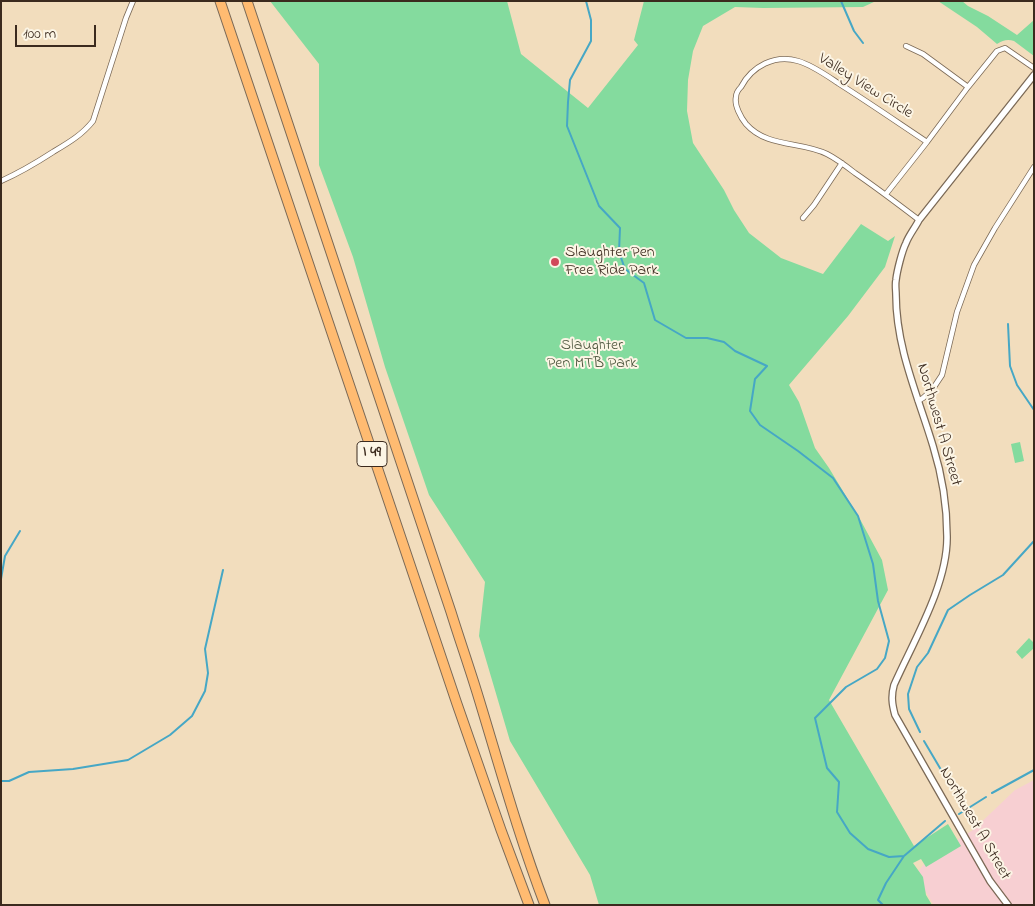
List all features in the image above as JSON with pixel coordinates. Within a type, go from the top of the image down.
[{"type":"highway","name":"I 49","points":[[220,1],[447,676],[529,905]]},
{"type":"highway","name":"I 49","points":[[247,1],[457,631],[514,816],[545,905]]},
{"type":"street","points":[[1,181],[72,140],[85,131],[94,121],[132,1]]},
{"type":"street","points":[[906,46],[923,54],[968,87]]},
{"type":"street","points":[[886,194],[997,51],[1006,48],[1034,68]]},
{"type":"street","name":"Valley View Circle","points":[[919,220],[886,194],[828,154],[814,148],[778,142],[762,136],[747,125],[738,112],[735,98],[744,81],[753,70],[762,64],[782,59],[798,61],[825,75],[927,142]]},
{"type":"street","name":"Northwest A Street","points":[[1008,905],[990,881],[895,715],[892,704],[891,696],[894,685],[924,622],[937,586],[944,564],[947,538],[941,474],[907,366],[900,335],[896,314],[896,280],[905,244],[919,220],[1034,75]]},
{"type":"street","points":[[803,218],[842,163]]},
{"type":"street","points":[[918,400],[932,390],[942,375],[958,312],[974,265],[999,220],[1034,167]]},
{"type":"shaded area","points":[[1034,780],[1034,905],[934,905],[915,875],[931,856],[973,830],[1015,790]]},
{"type":"green space","name":"Slaughter Pen MTB Park","points":[[270,1],[507,1],[521,54],[588,108],[638,45],[634,40],[644,1],[876,1],[863,7],[735,7],[703,26],[693,51],[688,80],[687,111],[693,143],[724,190],[734,210],[749,233],[781,258],[823,274],[861,224],[888,241],[895,236],[885,267],[848,316],[789,385],[799,402],[815,448],[861,521],[882,560],[888,590],[829,700],[914,846],[948,824],[961,846],[926,867],[921,859],[913,863],[923,877],[926,895],[932,905],[599,905],[590,875],[510,741],[479,636],[485,582],[429,495],[385,367],[353,257],[319,165],[319,64]]},
{"type":"green space","points":[[938,1],[962,1],[1017,35],[1034,20],[1034,56],[1014,41],[1006,40],[997,44],[977,27]]},
{"type":"green space","points":[[1020,442],[1024,461],[1015,463],[1011,444]]},
{"type":"green space","points":[[1029,638],[1034,643],[1034,648],[1022,659],[1016,652]]},
{"type":"waterway","points":[[586,1],[591,20],[591,41],[570,80],[567,126],[599,206],[620,228],[619,252],[625,269],[644,283],[655,320],[686,338],[707,338],[724,342],[735,351],[767,366],[755,379],[750,411],[760,425],[833,478],[858,516],[873,564],[878,601],[889,641],[885,658],[877,669],[846,687],[815,718],[827,768],[839,782],[837,812],[850,833],[868,849],[889,857],[904,856]]},
{"type":"waterway","points":[[841,1],[854,31],[863,43]]},
{"type":"waterway","points":[[1008,324],[1010,366],[1017,385],[1034,410]]},
{"type":"waterway","points":[[1,579],[5,556],[20,531]]},
{"type":"waterway","points":[[920,732],[909,709],[908,694],[917,667],[928,653],[948,610],[1003,575],[1034,541]]},
{"type":"waterway","points":[[1,781],[9,781],[29,772],[73,769],[128,760],[170,735],[192,716],[205,691],[208,673],[205,649],[223,570]]},
{"type":"waterway","points":[[924,741],[950,785]]},
{"type":"waterway","points":[[992,793],[1034,770]]},
{"type":"waterway","points":[[959,814],[986,797]]},
{"type":"waterway","points":[[961,801],[967,809]]},
{"type":"waterway","points":[[883,905],[878,900],[886,883],[904,856],[945,821]]},
{"type":"place","name":"Slaughter Pen Free Ride Park","points":[[555,262]]}]
